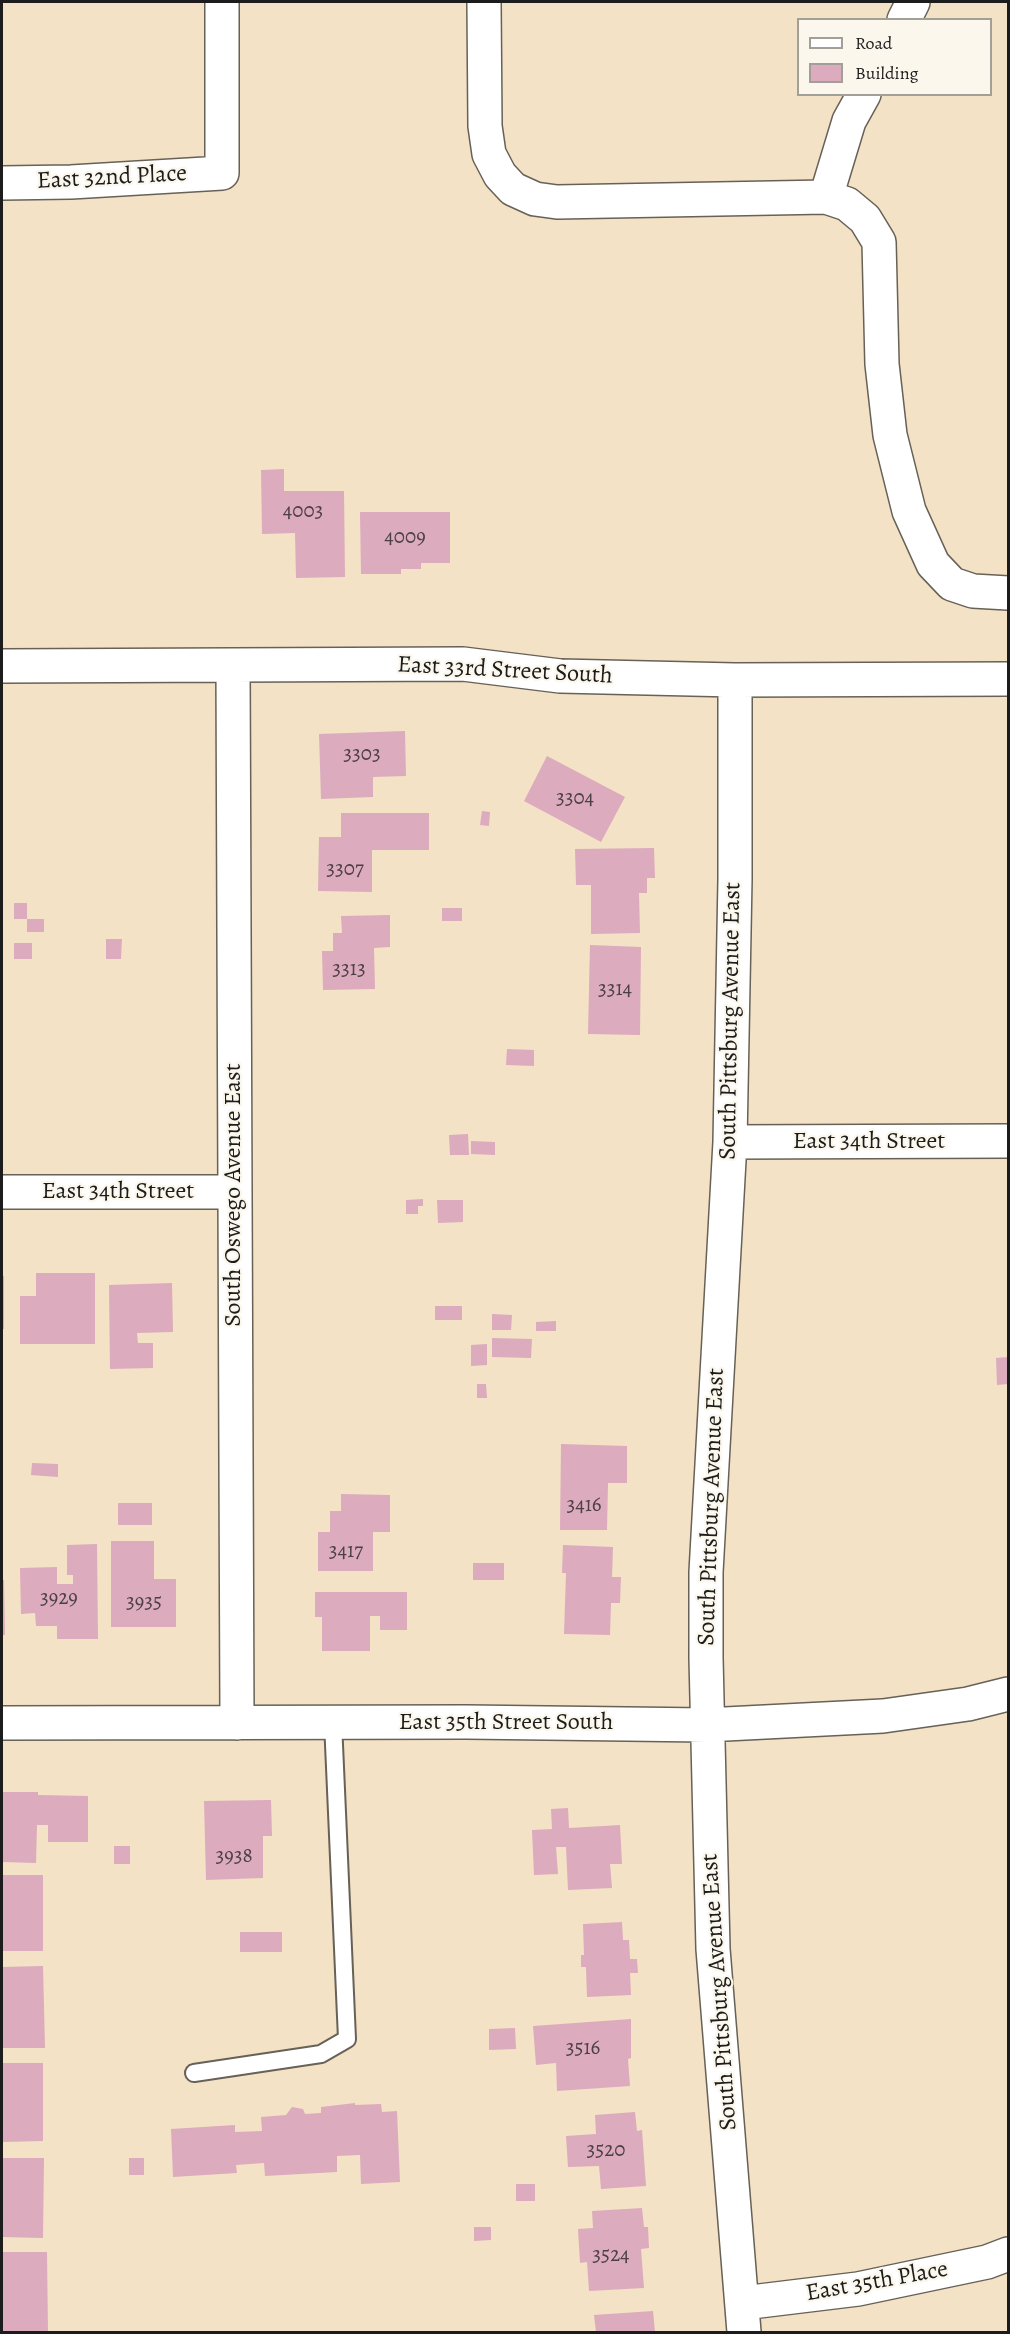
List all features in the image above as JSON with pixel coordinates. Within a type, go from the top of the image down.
[{"type":"street","name":"East 32nd Place","points":[[2,183],[71,183],[222,172],[222,2]]},
{"type":"street","points":[[484,2],[485,126],[489,154],[500,176],[513,189],[535,199],[557,202],[826,197],[847,204],[865,219],[879,242],[882,364],[890,435],[909,511],[933,564],[952,584],[973,591],[1008,592]]},
{"type":"street","points":[[905,18],[914,2]]},
{"type":"street","points":[[826,197],[849,121],[863,96]]},
{"type":"street","name":"East 33rd Street South","points":[[2,666],[462,664],[560,676],[735,680],[1008,679]]},
{"type":"street","name":"South Oswego Avenue East","points":[[233,666],[237,1723]]},
{"type":"street","name":"South Pittsburg Avenue East","points":[[735,680],[735,879],[730,1143],[706,1572],[706,1725],[713,1949],[744,2318]]},
{"type":"street","name":"East 34th Street","points":[[730,1143],[1008,1141]]},
{"type":"street","name":"East 34th Street","points":[[2,1192],[234,1192]]},
{"type":"street","name":"East 35th Street South","points":[[2,1724],[333,1722],[706,1725],[883,1716],[968,1704],[1008,1694]]},
{"type":"street","name":"East 35th Place","points":[[744,2318],[858,2289],[987,2262],[1008,2254]]},
{"type":"lane","points":[[194,2073],[321,2054],[347,2039],[333,1722]]},
{"type":"building","points":[[284,469],[284,491],[344,491],[345,577],[296,578],[295,533],[262,534],[261,470]]},
{"type":"building","points":[[360,512],[450,512],[450,563],[421,563],[421,569],[401,569],[401,574],[361,574]]},
{"type":"building","points":[[405,731],[406,776],[373,777],[373,797],[321,799],[319,734]]},
{"type":"building","points":[[547,756],[625,797],[601,842],[524,801]]},
{"type":"building","points":[[482,811],[490,812],[489,826],[480,825]]},
{"type":"building","points":[[341,813],[429,813],[429,850],[372,850],[372,892],[318,891],[319,837],[341,837]]},
{"type":"building","points":[[654,848],[655,878],[647,878],[647,893],[639,893],[640,933],[591,934],[591,885],[576,885],[575,849]]},
{"type":"building","points":[[14,903],[27,903],[27,919],[14,919]]},
{"type":"building","points":[[442,908],[462,908],[462,921],[442,921]]},
{"type":"building","points":[[390,915],[390,947],[374,948],[375,989],[323,990],[322,951],[333,951],[333,933],[342,933],[341,916]]},
{"type":"building","points":[[27,919],[44,919],[44,932],[27,932]]},
{"type":"building","points":[[106,939],[122,939],[121,959],[106,959]]},
{"type":"building","points":[[14,943],[32,943],[32,959],[14,959]]},
{"type":"building","points":[[590,945],[641,947],[640,1035],[588,1034]]},
{"type":"building","points":[[507,1049],[534,1050],[534,1066],[506,1065]]},
{"type":"building","points":[[468,1134],[469,1155],[450,1155],[449,1135]]},
{"type":"building","points":[[471,1141],[495,1142],[495,1155],[471,1154]]},
{"type":"building","points":[[423,1199],[423,1206],[418,1206],[418,1214],[406,1214],[406,1200]]},
{"type":"building","points":[[437,1200],[463,1200],[463,1222],[438,1223]]},
{"type":"building","points":[[36,1273],[95,1273],[95,1344],[20,1344],[20,1296],[36,1296]]},
{"type":"building","points":[[2,1276],[4,1276],[4,1329],[2,1329]]},
{"type":"building","points":[[172,1283],[173,1332],[137,1333],[138,1343],[153,1343],[153,1368],[110,1369],[109,1285]]},
{"type":"building","points":[[435,1306],[462,1306],[462,1320],[435,1320]]},
{"type":"building","points":[[492,1314],[512,1315],[511,1330],[492,1330]]},
{"type":"building","points":[[556,1321],[556,1331],[536,1331],[536,1322]]},
{"type":"building","points":[[492,1338],[532,1339],[531,1358],[492,1357]]},
{"type":"building","points":[[487,1344],[487,1365],[471,1366],[471,1345]]},
{"type":"building","points":[[1008,1357],[1008,1384],[997,1385],[996,1358]]},
{"type":"building","points":[[477,1384],[486,1384],[487,1398],[477,1398]]},
{"type":"building","points":[[561,1444],[627,1446],[627,1483],[608,1483],[607,1530],[560,1530]]},
{"type":"building","points":[[32,1463],[58,1464],[58,1477],[31,1475]]},
{"type":"building","points":[[341,1494],[390,1495],[390,1532],[373,1532],[373,1571],[318,1571],[318,1532],[330,1532],[330,1511],[341,1511]]},
{"type":"building","points":[[118,1503],[152,1503],[152,1525],[118,1525]]},
{"type":"building","points":[[111,1541],[154,1541],[154,1579],[176,1579],[176,1627],[111,1627]]},
{"type":"building","points":[[97,1544],[98,1639],[57,1639],[57,1626],[36,1626],[35,1613],[21,1614],[20,1568],[57,1567],[57,1584],[73,1584],[73,1575],[67,1575],[67,1545]]},
{"type":"building","points":[[563,1545],[613,1547],[612,1577],[621,1577],[620,1603],[611,1603],[610,1635],[564,1634],[566,1573],[562,1573]]},
{"type":"building","points":[[473,1563],[504,1563],[504,1580],[473,1580]]},
{"type":"building","points":[[2,1580],[4,1580],[5,1635],[2,1635]]},
{"type":"building","points":[[315,1592],[407,1592],[407,1630],[380,1630],[380,1616],[370,1616],[370,1651],[322,1651],[322,1617],[315,1617]]},
{"type":"building","points":[[2,1792],[88,1796],[88,1842],[48,1842],[48,1825],[37,1825],[36,1863],[2,1862]]},
{"type":"building","points":[[271,1800],[272,1836],[263,1836],[263,1878],[206,1880],[204,1801]]},
{"type":"building","points":[[568,1808],[569,1828],[620,1825],[622,1864],[610,1864],[612,1888],[568,1890],[566,1847],[556,1847],[558,1874],[534,1875],[532,1830],[552,1829],[551,1809]]},
{"type":"building","points":[[114,1846],[130,1846],[130,1864],[114,1864]]},
{"type":"building","points":[[2,1875],[43,1875],[43,1951],[2,1951]]},
{"type":"building","points":[[622,1922],[623,1940],[629,1940],[630,1959],[637,1959],[638,1973],[630,1973],[631,1995],[587,1997],[586,1967],[581,1967],[581,1955],[584,1955],[583,1924]]},
{"type":"building","points":[[240,1932],[282,1932],[282,1952],[240,1952]]},
{"type":"building","points":[[43,1966],[45,2048],[2,2048],[2,1967]]},
{"type":"building","points":[[631,2019],[631,2058],[628,2059],[630,2086],[557,2091],[556,2063],[536,2065],[533,2026]]},
{"type":"building","points":[[515,2028],[516,2049],[489,2050],[489,2029]]},
{"type":"building","points":[[2,2063],[43,2063],[43,2141],[2,2142]]},
{"type":"building","points":[[355,2103],[355,2105],[381,2104],[382,2112],[397,2111],[400,2182],[361,2184],[360,2155],[337,2156],[337,2172],[265,2176],[264,2163],[236,2165],[237,2173],[173,2177],[171,2129],[235,2125],[235,2132],[262,2131],[261,2117],[286,2115],[292,2107],[303,2109],[305,2114],[321,2113],[321,2107]]},
{"type":"building","points":[[635,2112],[637,2131],[642,2130],[646,2186],[601,2189],[599,2166],[568,2167],[566,2136],[596,2134],[595,2115]]},
{"type":"building","points":[[2,2158],[44,2158],[43,2238],[2,2237]]},
{"type":"building","points":[[129,2158],[144,2158],[144,2175],[129,2175]]},
{"type":"building","points":[[516,2184],[535,2184],[535,2201],[516,2201]]},
{"type":"building","points":[[642,2208],[644,2227],[648,2227],[649,2248],[641,2249],[644,2288],[589,2291],[587,2262],[580,2263],[578,2229],[593,2228],[592,2211]]},
{"type":"building","points":[[474,2227],[491,2227],[491,2240],[474,2241]]},
{"type":"building","points":[[2,2252],[47,2252],[48,2332],[2,2332]]},
{"type":"building","points":[[653,2311],[655,2332],[596,2332],[594,2315]]}]
